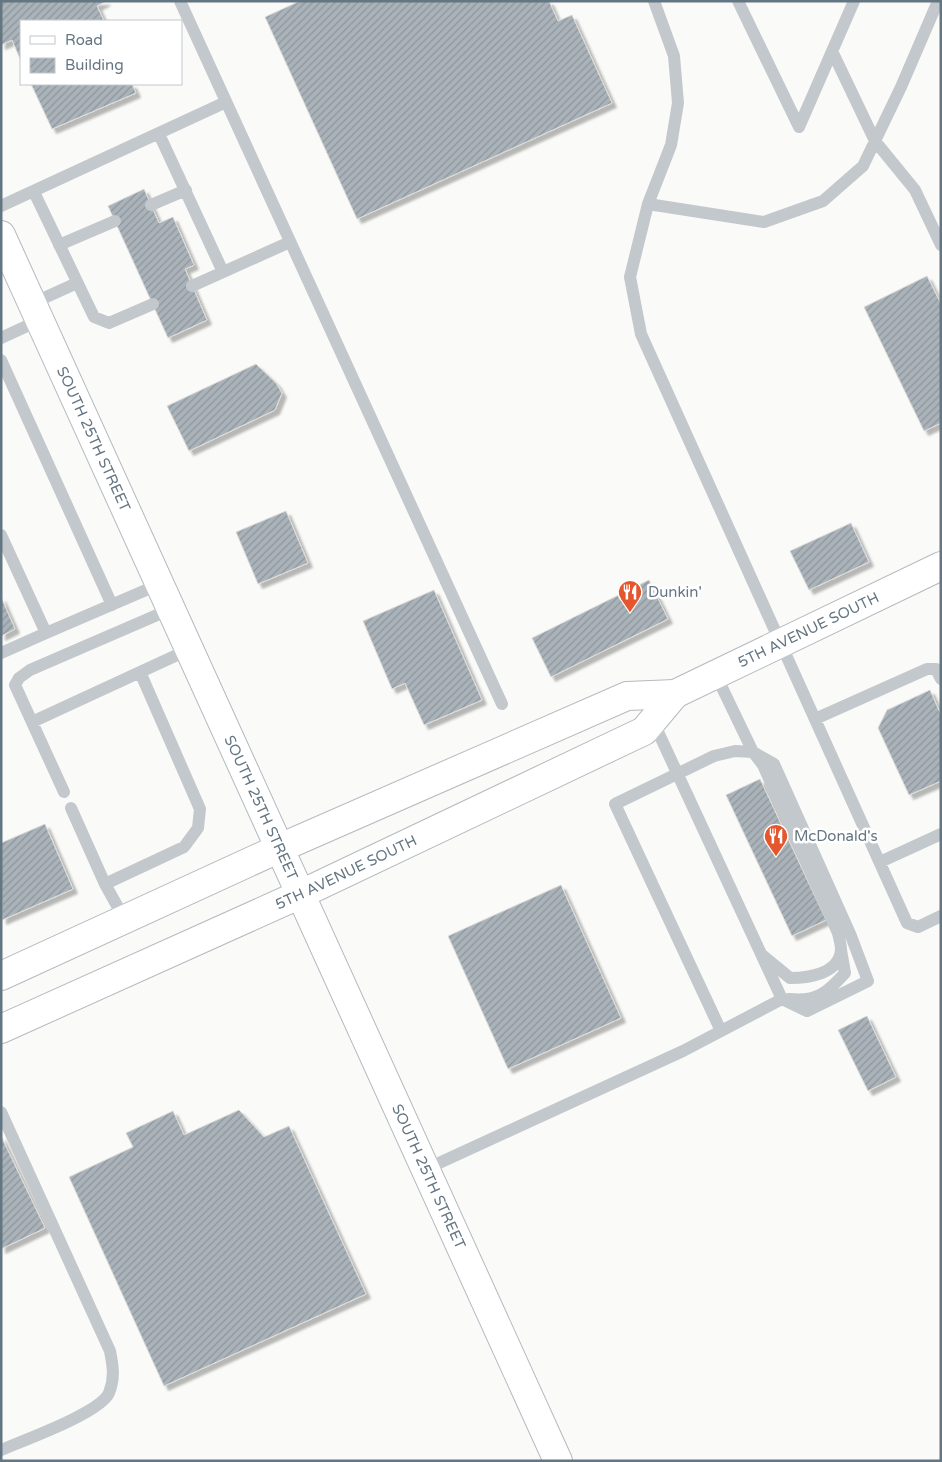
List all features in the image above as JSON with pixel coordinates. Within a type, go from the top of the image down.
[{"type":"main road","name":"SOUTH 25TH STREET","points":[[1,235],[558,1461]]},
{"type":"main road","name":"5TH AVENUE SOUTH","points":[[1,1028],[301,894],[644,731],[675,694],[715,673],[941,566]]},
{"type":"main road","name":"5TH AVENUE SOUTH","points":[[1,976],[280,848],[627,696],[675,694]]},
{"type":"lane","points":[[180,1],[502,704]]},
{"type":"lane","points":[[654,1],[674,56],[678,102],[672,145],[648,204],[630,277],[641,334],[907,923],[918,927],[941,916]]},
{"type":"lane","points":[[738,1],[799,127],[854,1]]},
{"type":"lane","points":[[648,204],[764,222],[823,201],[863,166],[938,1]]},
{"type":"lane","points":[[833,52],[875,141],[915,190],[941,245]]},
{"type":"lane","points":[[1,206],[226,102]]},
{"type":"lane","points":[[159,134],[223,272]]},
{"type":"lane","points":[[151,205],[186,190]]},
{"type":"lane","points":[[34,192],[94,317],[109,324],[152,304]]},
{"type":"lane","points":[[59,245],[115,221]]},
{"type":"lane","points":[[192,286],[290,242]]},
{"type":"lane","points":[[1,338],[77,283]]},
{"type":"lane","points":[[1,360],[112,605]]},
{"type":"lane","points":[[1,535],[46,634]]},
{"type":"lane","points":[[1,653],[160,584]]},
{"type":"lane","points":[[64,792],[15,685],[19,678],[30,670],[171,609]]},
{"type":"lane","points":[[32,722],[190,649]]},
{"type":"lane","points":[[816,719],[927,669],[936,670],[941,679]]},
{"type":"lane","points":[[105,884],[184,847],[198,828],[200,809],[140,672]]},
{"type":"lane","points":[[426,1169],[683,1051],[782,998],[806,1001],[829,991],[844,973],[838,933],[763,766],[753,752],[715,673]]},
{"type":"lane","points":[[653,721],[678,774],[782,998],[807,1011],[868,981],[851,936],[774,764],[753,752],[735,751],[714,756],[678,774],[616,804],[722,1031]]},
{"type":"lane","points":[[71,808],[105,884],[125,920]]},
{"type":"lane","points":[[880,862],[941,834]]},
{"type":"lane","points":[[762,955],[790,978],[813,977],[834,965],[841,950]]},
{"type":"lane","points":[[1,1112],[110,1351],[114,1375],[108,1394],[95,1408],[1,1450]]},
{"type":"building","points":[[1,1],[106,1],[97,6],[104,20],[20,20],[20,59],[12,40],[1,45]]},
{"type":"building","points":[[300,1],[549,1],[558,21],[572,15],[612,103],[357,219],[265,17]]},
{"type":"building","points":[[31,85],[132,85],[136,93],[52,129]]},
{"type":"building","points":[[144,189],[159,223],[173,217],[194,265],[185,269],[207,320],[168,338],[108,206]]},
{"type":"building","points":[[927,276],[941,304],[941,423],[924,431],[864,307]]},
{"type":"building","points":[[256,364],[276,383],[282,393],[275,410],[189,451],[167,406]]},
{"type":"building","points":[[286,511],[308,563],[258,584],[236,532]]},
{"type":"building","points":[[851,523],[869,562],[809,590],[790,551]]},
{"type":"building","points":[[649,580],[668,619],[551,677],[532,638]]},
{"type":"building","points":[[434,590],[482,700],[424,725],[405,683],[392,689],[363,621]]},
{"type":"building","points":[[1,597],[15,629],[1,636]]},
{"type":"building","points":[[930,690],[941,715],[941,781],[909,795],[878,728],[887,710]]},
{"type":"building","name":"McDonald's","points":[[760,779],[826,920],[792,936],[726,795]]},
{"type":"building","points":[[45,824],[73,889],[2,920],[1,843]]},
{"type":"building","points":[[561,885],[621,1018],[508,1069],[448,936]]},
{"type":"building","points":[[867,1016],[896,1077],[868,1091],[838,1030]]},
{"type":"building","points":[[239,1110],[264,1137],[289,1126],[366,1294],[164,1386],[69,1177],[133,1147],[126,1133],[173,1111],[184,1135]]},
{"type":"building","points":[[1,1136],[45,1228],[1,1249]]},
{"type":"place","name":"Dunkin'","points":[[630,613]]},
{"type":"place","name":"McDonald's","points":[[776,857]]}]
